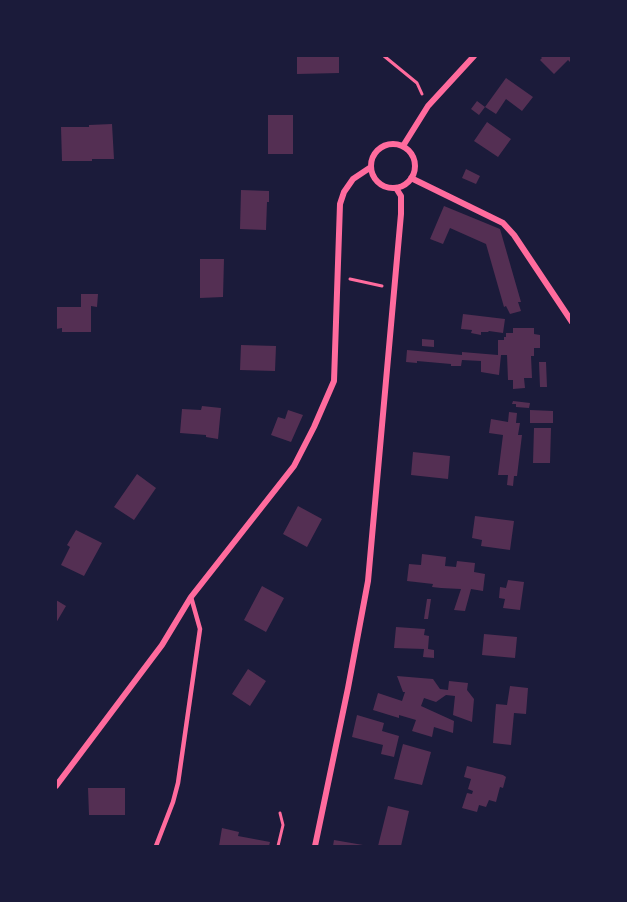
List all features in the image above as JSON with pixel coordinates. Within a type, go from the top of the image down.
[{"type":"street","points":[[403,146],[428,106],[474,56]]},
{"type":"street","points":[[394,144],[403,146],[414,160],[415,169],[411,178],[396,188],[382,185],[372,174],[372,158],[377,150],[385,146],[394,144]]},
{"type":"street","points":[[56,786],[162,645],[191,597],[294,466],[314,427],[334,381],[340,204],[352,179],[371,167]]},
{"type":"street","points":[[411,178],[503,223],[514,235],[572,322]]},
{"type":"street","points":[[315,846],[368,581],[401,214],[400,196],[396,188]]},
{"type":"lane","points":[[156,846],[178,783],[200,629],[191,597]]},
{"type":"path","points":[[384,56],[417,83]]},
{"type":"path","points":[[337,276],[394,289]]},
{"type":"path","points":[[278,846],[283,825],[280,813]]},
{"type":"building","points":[[297,56],[339,56],[339,73],[297,74]]},
{"type":"building","points":[[540,56],[572,56],[572,64],[568,60],[554,74],[540,60],[542,58]]},
{"type":"building","points":[[506,78],[533,97],[522,111],[506,99],[496,114],[485,107]]},
{"type":"building","points":[[477,101],[485,107],[479,115],[471,109]]},
{"type":"building","points":[[268,115],[293,115],[293,154],[268,154]]},
{"type":"building","points":[[487,122],[511,139],[498,157],[474,141]]},
{"type":"building","points":[[112,124],[114,159],[62,161],[61,127]]},
{"type":"building","points":[[466,169],[480,176],[476,184],[462,178]]},
{"type":"building","points":[[241,190],[269,191],[266,230],[240,229]]},
{"type":"building","points":[[444,206],[500,229],[521,302],[518,302],[521,311],[510,314],[506,306],[504,307],[486,244],[450,228],[443,244],[430,239]]},
{"type":"building","points":[[200,259],[224,259],[223,297],[200,298]]},
{"type":"building","points":[[81,294],[98,294],[97,307],[91,306],[91,332],[62,332],[62,328],[56,329],[56,307],[81,307]]},
{"type":"building","points":[[463,314],[505,319],[503,333],[489,331],[481,332],[481,335],[471,333],[472,330],[461,329]]},
{"type":"building","points":[[513,328],[534,328],[534,334],[540,335],[540,348],[534,348],[534,356],[531,356],[532,378],[524,378],[525,388],[513,389],[513,380],[508,380],[507,355],[501,355],[499,375],[481,372],[481,361],[462,360],[461,366],[406,362],[407,350],[462,355],[462,352],[498,355],[498,340],[504,340],[506,333],[513,333]]},
{"type":"building","points":[[422,339],[434,340],[434,347],[422,346]]},
{"type":"building","points":[[241,345],[276,346],[275,371],[240,370]]},
{"type":"building","points":[[539,362],[546,362],[547,387],[540,387]]},
{"type":"building","points":[[513,401],[530,403],[529,408],[516,407],[516,404],[512,404]]},
{"type":"building","points":[[202,406],[221,408],[218,439],[206,437],[206,435],[180,433],[182,409],[201,410]]},
{"type":"building","points":[[288,410],[303,415],[291,442],[271,435],[278,417],[285,419]]},
{"type":"building","points":[[530,410],[553,411],[553,423],[530,423]]},
{"type":"building","points":[[509,412],[517,413],[516,423],[520,423],[518,435],[522,435],[517,476],[514,476],[513,486],[507,485],[508,475],[498,475],[503,435],[489,433],[491,419],[508,422]]},
{"type":"building","points":[[534,428],[551,428],[550,463],[533,463]]},
{"type":"building","points":[[413,452],[450,456],[448,479],[411,475]]},
{"type":"building","points":[[137,474],[156,488],[134,520],[114,507]]},
{"type":"building","points":[[298,506],[322,519],[307,547],[283,534]]},
{"type":"building","points":[[475,516],[514,521],[510,550],[481,546],[482,540],[472,538]]},
{"type":"building","points":[[76,530],[102,543],[84,576],[61,565],[70,547],[67,545]]},
{"type":"building","points":[[422,554],[446,557],[445,566],[456,567],[457,561],[475,563],[474,572],[485,574],[483,591],[471,589],[465,611],[454,610],[461,589],[432,587],[433,584],[407,581],[409,564],[421,565]]},
{"type":"building","points":[[508,580],[524,582],[520,610],[503,608],[505,599],[499,598],[500,587],[506,588]]},
{"type":"building","points":[[262,586],[284,598],[266,632],[244,620]]},
{"type":"building","points":[[427,599],[431,599],[428,619],[424,619]]},
{"type":"building","points":[[56,600],[66,606],[56,623]]},
{"type":"building","points":[[396,627],[425,629],[424,635],[429,636],[428,649],[434,650],[434,658],[423,657],[424,649],[394,648]]},
{"type":"building","points":[[484,634],[517,637],[515,658],[482,655]]},
{"type":"building","points":[[248,669],[266,681],[250,706],[232,694]]},
{"type":"building","points":[[397,676],[433,679],[440,689],[448,690],[449,681],[468,683],[467,690],[474,699],[472,722],[453,715],[455,696],[446,695],[436,702],[424,698],[421,706],[454,721],[453,733],[434,727],[432,737],[412,731],[416,720],[399,715],[399,718],[373,710],[378,693],[402,701],[405,692]]},
{"type":"building","points":[[510,686],[528,688],[526,714],[514,713],[511,745],[493,743],[496,704],[507,705]]},
{"type":"building","points":[[357,715],[384,723],[382,731],[399,736],[394,757],[381,754],[383,745],[352,737]]},
{"type":"building","points":[[403,744],[431,752],[422,785],[394,779]]},
{"type":"building","points":[[467,766],[506,777],[503,788],[500,787],[496,802],[489,800],[486,807],[479,805],[477,812],[462,808],[467,793],[472,794],[473,791],[468,789],[471,779],[464,777]]},
{"type":"building","points":[[88,788],[125,788],[125,815],[89,815]]},
{"type":"building","points":[[388,806],[409,811],[401,846],[378,846]]},
{"type":"building","points":[[222,828],[239,832],[238,836],[270,842],[269,846],[219,846]]},
{"type":"building","points":[[334,840],[363,845],[363,846],[333,846]]}]
